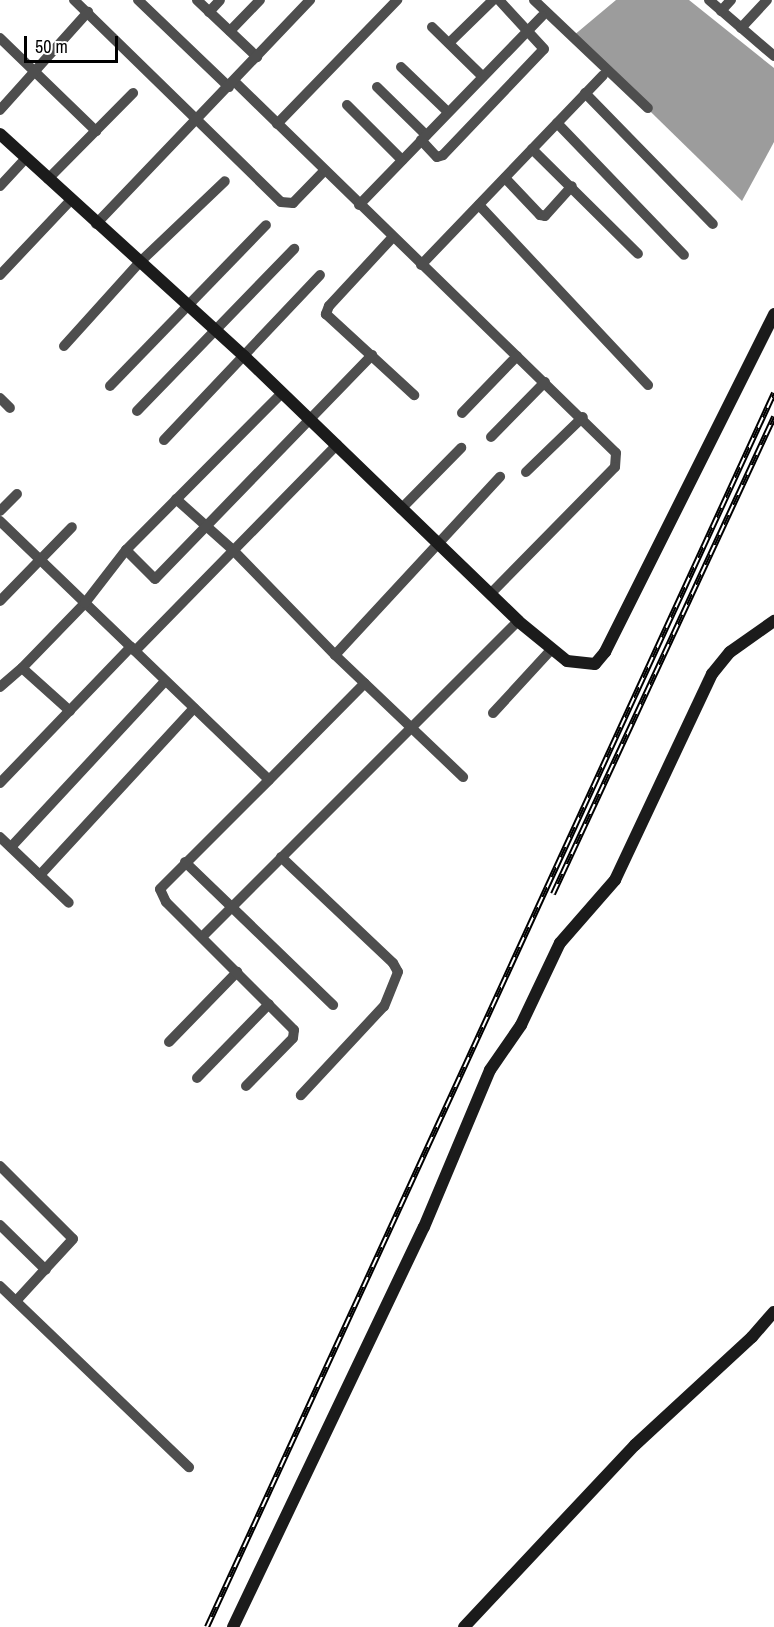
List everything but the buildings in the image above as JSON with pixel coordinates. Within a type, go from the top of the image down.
[{"type":"street","points":[[75,0],[285,205],[293,203],[324,171]]},
{"type":"street","points":[[138,0],[277,124],[421,265],[583,417],[616,453],[618,464],[490,594]]},
{"type":"street","points":[[196,0],[257,57]]},
{"type":"street","points":[[209,12],[220,0]]},
{"type":"street","points":[[230,31],[260,0]]},
{"type":"street","points":[[96,224],[310,0]]},
{"type":"street","points":[[277,124],[397,0]]},
{"type":"street","points":[[449,44],[493,0]]},
{"type":"street","points":[[377,87],[424,138],[437,157],[443,155],[544,49],[529,29],[499,0]]},
{"type":"street","points":[[534,0],[648,108]]},
{"type":"street","points":[[709,0],[741,28],[772,50]]},
{"type":"street","points":[[721,11],[731,0]]},
{"type":"street","points":[[741,28],[767,0]]},
{"type":"street","points":[[0,110],[36,73],[88,12]]},
{"type":"street","points":[[359,205],[542,16]]},
{"type":"street","points":[[432,27],[483,77]]},
{"type":"street","points":[[0,38],[96,131]]},
{"type":"street","points":[[401,67],[448,112]]},
{"type":"street","points":[[421,265],[603,75]]},
{"type":"street","points":[[48,178],[133,93]]},
{"type":"street","points":[[585,93],[713,224]]},
{"type":"street","points":[[347,105],[402,160]]},
{"type":"street","points":[[557,123],[684,255]]},
{"type":"street","points":[[0,134],[70,201],[244,356],[518,621],[550,651],[567,662],[588,664],[600,659],[774,314]]},
{"type":"street","points":[[532,149],[572,186],[638,254]]},
{"type":"street","points":[[0,186],[26,158]]},
{"type":"street","points":[[505,178],[537,212],[545,216],[572,186]]},
{"type":"street","points":[[63,346],[140,262],[225,181]]},
{"type":"street","points":[[0,275],[70,201]]},
{"type":"street","points":[[479,205],[648,385]]},
{"type":"street","points":[[110,386],[266,225]]},
{"type":"street","points":[[393,238],[326,310],[329,318],[414,395]]},
{"type":"street","points":[[137,411],[294,249]]},
{"type":"street","points":[[164,440],[320,274]]},
{"type":"street","points":[[126,550],[155,579],[312,421],[372,355]]},
{"type":"street","points":[[462,413],[517,356]]},
{"type":"street","points":[[491,437],[545,382]]},
{"type":"street","points":[[0,687],[22,668],[85,603],[126,550],[282,393]]},
{"type":"street","points":[[0,398],[10,408]]},
{"type":"street","points":[[526,472],[583,417]]},
{"type":"street","points":[[0,783],[337,445]]},
{"type":"street","points":[[401,509],[461,448]]},
{"type":"street","points":[[335,655],[500,477]]},
{"type":"street","points":[[0,511],[17,494]]},
{"type":"street","points":[[176,499],[232,549],[335,655],[463,777]]},
{"type":"street","points":[[0,521],[269,780]]},
{"type":"street","points":[[0,601],[72,527]]},
{"type":"street","points":[[202,937],[518,621]]},
{"type":"street","points":[[233,1627],[424,1227],[490,1070],[521,1025],[560,943],[615,880],[712,674],[730,652],[774,621]]},
{"type":"street","points":[[493,713],[550,651]]},
{"type":"street","points":[[22,668],[70,711]]},
{"type":"street","points":[[11,847],[165,681]]},
{"type":"street","points":[[246,1086],[294,1034],[291,1025],[160,893],[162,884],[365,683]]},
{"type":"street","points":[[40,875],[194,708]]},
{"type":"street","points":[[0,837],[69,903]]},
{"type":"street","points":[[281,857],[393,963],[398,972],[384,1006],[301,1095]]},
{"type":"street","points":[[185,862],[333,1005]]},
{"type":"street","points":[[169,1042],[237,972]]},
{"type":"street","points":[[197,1078],[269,1004]]},
{"type":"street","points":[[0,1166],[73,1239],[16,1301]]},
{"type":"street","points":[[0,1225],[46,1270]]},
{"type":"street","points":[[0,1286],[189,1467]]},
{"type":"street","points":[[464,1627],[635,1445],[774,1312]]},
{"type":"shaded area","points":[[616,0],[689,0],[774,68],[774,142],[742,201],[573,36]]},
{"type":"railway","points":[[207,1627],[774,393]]},
{"type":"railway","points":[[553,894],[774,417]]}]
